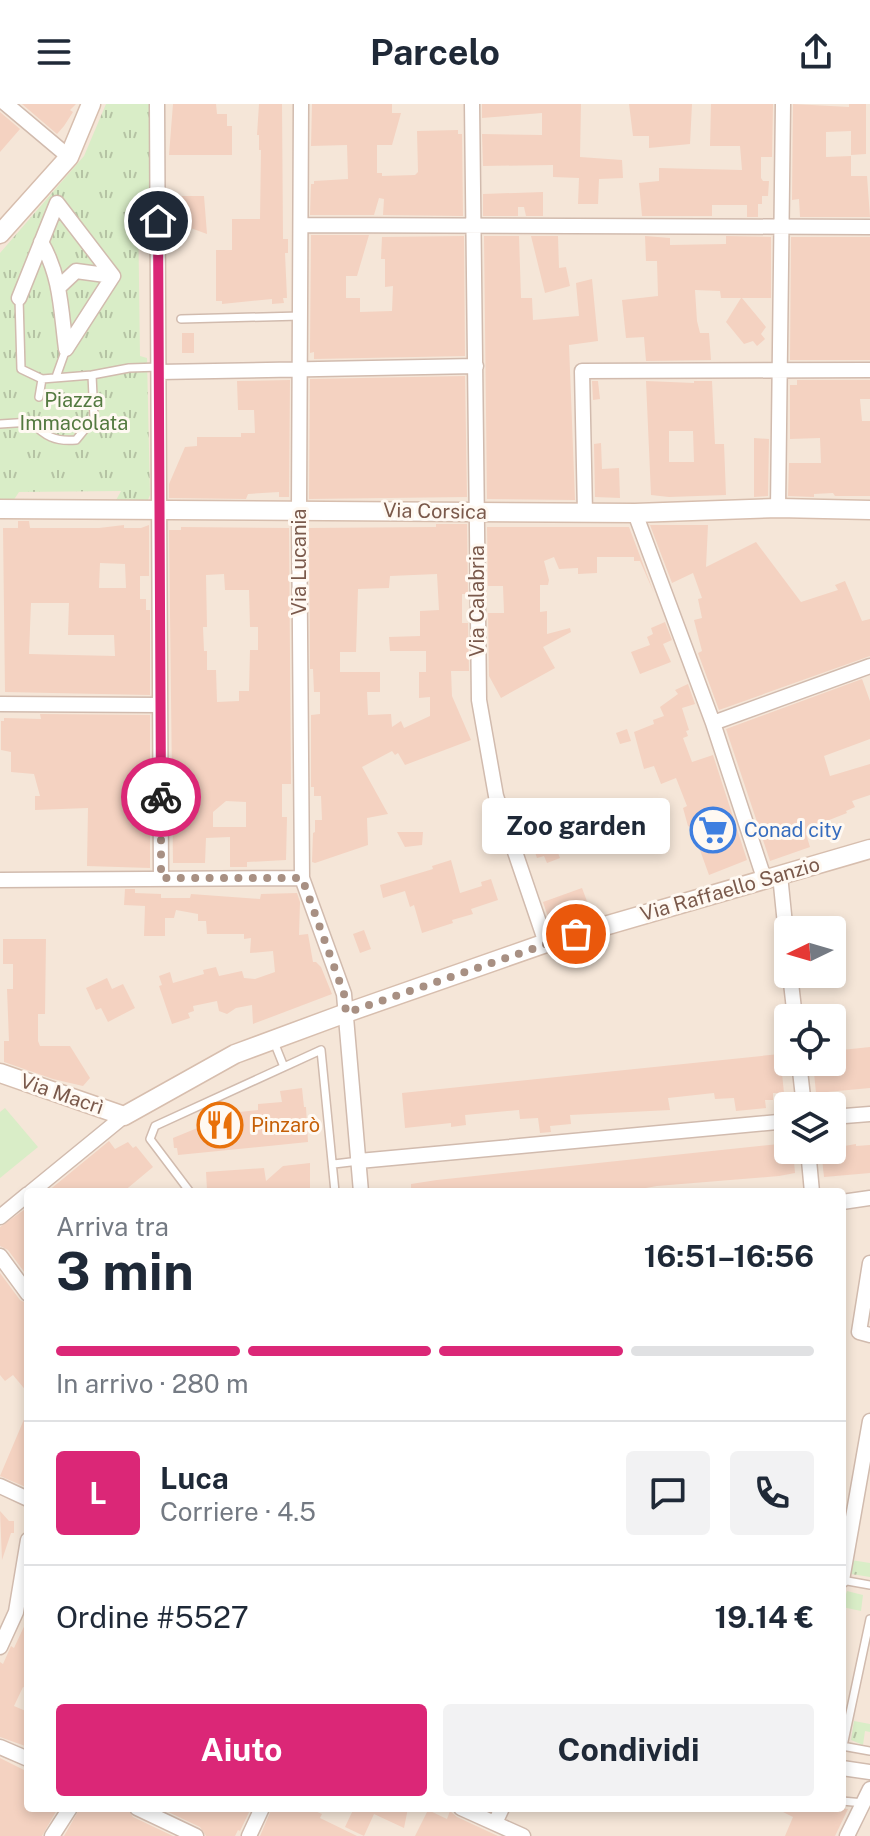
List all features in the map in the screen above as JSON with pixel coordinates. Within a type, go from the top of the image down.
[{"type":"street","points":[[6,104],[69,157]]},
{"type":"street","points":[[0,234],[69,157],[91,104]]},
{"type":"street","points":[[157,104],[161,878]]},
{"type":"street","name":"Via Lucania","points":[[301,104],[299,510],[302,878],[344,994],[361,1188]]},
{"type":"street","name":"Via Calabria","points":[[472,104],[477,678],[483,730],[503,818],[546,943]]},
{"type":"street","points":[[778,508],[783,104]]},
{"type":"street","points":[[19,298],[57,203],[113,276]]},
{"type":"street","points":[[302,225],[870,227]]},
{"type":"street","points":[[41,242],[53,262],[59,287],[66,349]]},
{"type":"street","points":[[59,287],[76,271],[113,276]]},
{"type":"street","points":[[66,349],[113,276]]},
{"type":"street","points":[[159,370],[476,366]]},
{"type":"street","points":[[585,513],[582,371],[870,370]]},
{"type":"street","name":"Via Corsica","points":[[0,509],[585,513],[778,508],[870,510]]},
{"type":"street","points":[[635,513],[772,877],[780,916]]},
{"type":"street","points":[[713,723],[870,666]]},
{"type":"street","points":[[0,704],[160,705]]},
{"type":"street","name":"Via Raffaello Sanzio","points":[[36,1188],[124,1116],[235,1054],[546,943],[870,849]]},
{"type":"street","points":[[0,880],[302,878]]},
{"type":"street","name":"Via Macrì","points":[[0,1073],[124,1116]]},
{"type":"street","points":[[846,1116],[870,1114]]},
{"type":"street","points":[[359,1161],[774,1122]]},
{"type":"street","points":[[809,1164],[812,1188]]},
{"type":"street","name":"Via Raffaello Sanzio","points":[[0,1217],[24,1198]]},
{"type":"street","points":[[846,1201],[870,1198]]},
{"type":"street","points":[[0,1256],[24,1289]]},
{"type":"street","points":[[870,1263],[859,1332],[870,1335]]},
{"type":"street","points":[[846,1557],[870,1421]]},
{"type":"street","points":[[0,1486],[24,1497]]},
{"type":"street","points":[[0,1647],[16,1612],[24,1564]]},
{"type":"street","points":[[0,1747],[24,1757]]},
{"type":"street","points":[[846,1769],[870,1772]]},
{"type":"street","points":[[847,1836],[867,1798]]},
{"type":"street","points":[[52,1836],[67,1812]]},
{"type":"street","points":[[145,1812],[196,1836]]},
{"type":"street","points":[[249,1836],[260,1812]]},
{"type":"street","points":[[470,1812],[523,1836]]},
{"type":"street","points":[[495,1823],[500,1812]]},
{"type":"lane","points":[[19,298],[21,369],[42,379],[129,368],[159,370]]},
{"type":"lane","points":[[181,319],[300,316]]},
{"type":"lane","points":[[56,377],[66,349]]},
{"type":"lane","points":[[0,424],[31,422],[41,433],[58,441],[76,440],[94,418],[92,375]]},
{"type":"lane","points":[[39,397],[42,379]]},
{"type":"lane","points":[[274,1040],[284,1067]]},
{"type":"lane","points":[[187,1188],[150,1139],[155,1126],[321,1050],[335,1188]]},
{"type":"lane","points":[[334,1164],[359,1161]]},
{"type":"lane","points":[[846,1581],[870,1585]]},
{"type":"lane","points":[[846,1728],[870,1621]]},
{"type":"lane","points":[[846,1747],[870,1751]]},
{"type":"lane","points":[[846,1801],[867,1798]]},
{"type":"shaded area","points":[[0,104],[870,104],[870,1836],[0,1836]]},
{"type":"green space","name":"Piazza Immacolata","points":[[106,104],[152,104],[155,195],[138,203],[140,356],[147,358],[150,495],[148,500],[115,502],[121,491],[19,492],[13,501],[0,501],[0,253],[84,156]]},
{"type":"green space","points":[[5,1108],[38,1147],[0,1178],[0,1112]]},
{"type":"green space","points":[[851,1560],[870,1563],[870,1577],[851,1574]]},
{"type":"green space","points":[[847,1591],[863,1595],[861,1611],[846,1608]]},
{"type":"green space","points":[[854,1721],[870,1724],[870,1732],[865,1731],[863,1745],[851,1740]]},
{"type":"building","points":[[22,104],[76,104],[57,134]]},
{"type":"building","points":[[173,104],[216,104],[217,114],[227,114],[227,126],[232,126],[232,155],[169,155]]},
{"type":"building","points":[[259,104],[282,104],[283,239],[288,239],[288,253],[285,253],[287,298],[283,298],[284,303],[272,304],[272,299],[222,304],[222,301],[216,301],[216,250],[232,250],[232,219],[260,219]]},
{"type":"building","points":[[312,104],[392,104],[392,113],[401,113],[392,145],[377,145],[377,173],[382,173],[382,176],[415,175],[418,172],[417,131],[458,130],[458,134],[462,134],[463,216],[383,215],[384,199],[379,198],[374,215],[310,215],[311,184],[314,181],[348,179],[347,145],[311,146]]},
{"type":"building","points":[[482,104],[581,104],[580,157],[622,160],[623,178],[599,179],[598,204],[578,204],[579,178],[553,177],[553,165],[483,166],[482,134],[542,135],[542,113],[482,118]]},
{"type":"building","points":[[629,104],[692,104],[690,144],[649,148],[649,136],[633,136]]},
{"type":"building","points":[[711,104],[773,104],[772,157],[761,157],[761,178],[769,181],[768,196],[762,196],[762,204],[758,204],[758,217],[747,217],[747,205],[712,205],[712,216],[642,216],[639,183],[659,181],[659,168],[742,170],[740,146],[710,146]]},
{"type":"building","points":[[793,104],[849,107],[849,104],[866,104],[866,154],[851,155],[851,131],[826,132],[826,157],[851,156],[851,176],[867,176],[870,217],[800,217],[799,199],[792,200]]},
{"type":"building","points":[[0,112],[20,129],[0,152]]},
{"type":"building","points":[[543,192],[543,216],[526,216],[524,207],[518,207],[518,216],[483,216],[483,194]]},
{"type":"building","points":[[175,196],[204,196],[207,234],[177,223]]},
{"type":"building","points":[[311,235],[369,235],[357,276],[346,276],[346,298],[360,298],[360,312],[392,311],[393,286],[385,287],[382,237],[464,236],[465,356],[314,359],[314,352],[310,353]]},
{"type":"building","points":[[484,236],[519,236],[521,298],[532,298],[533,320],[579,316],[576,283],[592,279],[598,341],[569,345],[575,500],[487,499]]},
{"type":"building","points":[[531,236],[558,236],[559,268],[566,267],[570,286],[545,293]]},
{"type":"building","points":[[645,236],[670,238],[670,245],[726,244],[726,236],[771,237],[771,298],[742,298],[766,327],[761,334],[765,339],[757,346],[753,341],[744,344],[726,322],[741,298],[721,298],[720,291],[695,290],[697,321],[700,333],[709,333],[711,360],[646,361],[644,337],[626,338],[622,300],[658,296],[657,261],[646,261]]},
{"type":"building","points":[[791,237],[870,237],[870,360],[790,360]]},
{"type":"building","points":[[182,333],[194,333],[194,353],[182,353]]},
{"type":"building","points":[[465,376],[467,497],[309,499],[310,379]]},
{"type":"building","points":[[290,380],[289,497],[279,497],[279,492],[248,494],[246,499],[169,498],[169,484],[185,447],[197,446],[197,437],[241,437],[241,433],[255,433],[254,410],[238,410],[237,381]]},
{"type":"building","points":[[797,380],[870,380],[870,399],[860,399],[862,421],[870,421],[870,496],[835,496],[833,493],[814,494],[814,497],[788,496],[789,463],[821,463],[820,438],[790,439],[790,385],[797,385]]},
{"type":"building","points":[[592,381],[598,381],[600,399],[593,400]]},
{"type":"building","points":[[646,381],[712,381],[715,444],[724,444],[726,495],[651,495]],"holes":[[[669,431],[693,431],[694,462],[669,462]]]},
{"type":"building","points":[[754,438],[769,439],[768,496],[754,497]]},
{"type":"building","points":[[601,443],[602,469],[619,468],[620,498],[595,497],[594,444]]},
{"type":"building","points":[[18,521],[29,521],[30,528],[124,525],[124,528],[141,528],[149,525],[149,576],[140,576],[140,599],[146,599],[146,610],[150,610],[150,695],[5,692],[3,528],[18,528]],"holes":[[[100,563],[125,564],[126,588],[99,588]],[[31,603],[69,603],[68,635],[114,635],[115,656],[29,654]]]},
{"type":"building","points":[[436,524],[467,524],[468,594],[462,594],[462,623],[468,623],[469,671],[451,671],[452,696],[471,740],[405,765],[398,753],[395,755],[392,751],[362,767],[388,814],[367,818],[368,845],[312,862],[315,820],[322,820],[321,796],[314,796],[314,787],[311,787],[311,715],[320,714],[320,692],[314,692],[313,669],[310,669],[309,528],[436,527]],"holes":[[[437,574],[439,610],[420,611],[420,636],[389,637],[390,651],[426,651],[426,672],[419,672],[419,698],[430,697],[430,716],[404,728],[401,721],[392,727],[391,714],[368,715],[367,692],[380,692],[380,672],[340,672],[340,652],[356,652],[358,589],[389,588],[390,576]]]},
{"type":"building","points":[[650,525],[708,525],[706,567],[756,542],[801,602],[838,590],[835,585],[845,581],[862,621],[870,619],[870,656],[719,710],[698,653],[702,651],[694,620],[702,618],[698,599],[702,598],[693,573],[672,583]]},
{"type":"building","points":[[181,527],[289,528],[291,784],[282,784],[282,817],[287,817],[286,860],[247,862],[247,867],[230,867],[230,837],[206,838],[205,863],[173,863],[169,530],[181,530]],"holes":[[[224,574],[225,590],[249,590],[250,627],[258,627],[258,650],[250,650],[249,691],[239,691],[239,701],[217,702],[216,670],[207,670],[203,627],[207,627],[206,575]],[[226,801],[246,802],[246,827],[213,827],[213,812]]]},
{"type":"building","points":[[487,527],[629,527],[654,593],[640,561],[634,561],[634,557],[597,557],[597,573],[578,574],[578,568],[559,569],[554,557],[544,561],[549,580],[548,585],[540,585],[540,612],[547,611],[547,634],[570,628],[571,632],[543,647],[555,668],[501,698],[489,676],[488,613],[504,613],[503,586],[488,586]]},
{"type":"building","points":[[665,622],[672,640],[663,644],[671,662],[640,674],[631,652],[650,645],[647,637],[653,634],[651,628]]},
{"type":"building","points":[[862,679],[870,701],[870,739],[824,756],[830,776],[870,764],[870,795],[852,801],[855,807],[847,813],[819,824],[822,829],[806,834],[810,847],[770,861],[726,729]]},
{"type":"building","points":[[688,684],[695,704],[682,708],[689,730],[686,731],[688,736],[683,738],[692,762],[713,755],[747,860],[709,875],[692,828],[688,826],[683,808],[687,806],[676,778],[661,784],[654,766],[644,769],[634,732],[664,716],[660,707],[678,694],[675,690]]},
{"type":"building","points":[[40,714],[150,715],[150,868],[87,866],[88,808],[35,810],[35,796],[40,796],[34,774],[11,772],[11,752],[1,750],[1,721],[4,718],[41,719]]},
{"type":"building","points":[[627,729],[631,741],[620,744],[616,733]]},
{"type":"building","points":[[555,822],[563,836],[573,832],[578,846],[558,853],[560,858],[547,863],[544,856],[537,858],[528,832]]},
{"type":"building","points":[[397,832],[423,832],[422,845],[405,847]]},
{"type":"building","points":[[451,860],[460,893],[482,886],[481,882],[491,879],[498,900],[471,909],[473,914],[452,920],[453,923],[422,933],[414,905],[410,907],[405,891],[383,898],[380,885],[433,869],[432,866]]},
{"type":"building","points":[[582,888],[591,912],[551,926],[543,902]]},
{"type":"building","points":[[125,889],[135,889],[135,893],[161,894],[161,898],[190,898],[191,894],[260,899],[261,894],[297,893],[300,902],[299,935],[308,934],[313,962],[321,967],[332,994],[253,1024],[252,1005],[236,1008],[227,1014],[219,1011],[217,1001],[193,1006],[194,1011],[188,1013],[190,1018],[172,1024],[159,986],[162,985],[159,976],[170,972],[173,983],[216,967],[219,976],[242,971],[244,978],[255,979],[275,972],[273,951],[250,953],[251,938],[244,939],[244,934],[207,934],[206,921],[198,921],[198,914],[176,910],[174,918],[165,918],[165,936],[144,936],[145,906],[124,905]]},
{"type":"building","points":[[364,930],[371,949],[360,953],[353,934]]},
{"type":"building","points":[[3,939],[46,939],[45,1014],[38,1014],[38,1041],[40,1046],[70,1046],[90,1078],[83,1086],[4,1062],[4,1041],[9,1041],[7,989],[13,989],[13,964],[3,964]]},
{"type":"building","points":[[107,978],[112,989],[123,984],[135,1008],[108,1022],[101,1008],[96,1010],[86,988]]},
{"type":"building","points":[[870,1047],[870,1088],[816,1092],[814,1076],[846,1076],[846,1050]]},
{"type":"building","points":[[774,1055],[774,1076],[782,1076],[784,1092],[774,1092],[773,1100],[765,1100],[766,1108],[736,1111],[734,1098],[715,1099],[714,1093],[668,1098],[670,1110],[570,1115],[571,1124],[550,1126],[551,1132],[540,1133],[538,1118],[520,1119],[519,1110],[465,1115],[466,1125],[451,1127],[451,1123],[405,1128],[402,1093]]},
{"type":"building","points":[[302,1088],[308,1142],[178,1155],[177,1148],[174,1148],[173,1138],[212,1122],[233,1120],[233,1116],[240,1115],[239,1112],[258,1110],[258,1104],[282,1102],[280,1091]]},
{"type":"building","points":[[109,1141],[115,1149],[128,1142],[133,1148],[136,1146],[153,1167],[128,1188],[52,1188]]},
{"type":"building","points":[[774,1144],[774,1164],[794,1164],[795,1173],[646,1188],[411,1188],[411,1184]]},
{"type":"building","points":[[870,1145],[870,1173],[824,1177],[823,1164],[846,1164],[846,1146]]},
{"type":"building","points":[[310,1163],[310,1188],[207,1188],[206,1172],[264,1168],[266,1181],[283,1166]]},
{"type":"building","points":[[24,1210],[24,1272],[8,1250],[0,1246],[0,1227]]},
{"type":"building","points":[[0,1273],[24,1302],[24,1388],[13,1375],[5,1381],[0,1375]]},
{"type":"building","points":[[24,1419],[24,1486],[0,1476]]},
{"type":"building","points":[[0,1511],[9,1521],[14,1521],[14,1533],[11,1533],[2,1560]]},
{"type":"building","points":[[24,1627],[24,1687],[14,1706],[24,1710],[24,1746],[0,1737],[0,1662],[3,1664],[11,1646],[14,1648]]},
{"type":"building","points":[[0,1758],[24,1770],[24,1812],[56,1812],[42,1836],[0,1836]]},
{"type":"building","points":[[848,1809],[835,1836],[785,1836],[793,1817],[783,1812],[846,1812]]},
{"type":"building","points":[[78,1812],[130,1812],[133,1817],[173,1836],[64,1836]]},
{"type":"building","points":[[168,1812],[249,1812],[235,1836],[206,1836],[200,1827]]},
{"type":"building","points":[[270,1812],[317,1812],[322,1814],[320,1818],[357,1836],[260,1836]]},
{"type":"building","points":[[352,1812],[407,1812],[404,1828],[374,1814],[364,1836],[345,1827]]},
{"type":"building","points":[[427,1812],[447,1819],[451,1812],[498,1836],[415,1836]]},
{"type":"way so far","points":[[161,797],[161,878],[302,878],[344,994],[346,1013],[576,934]]},
{"type":"place","name":"Conad city","points":[[713,830]]},
{"type":"place","name":"Zoo garden","points":[[576,934]]},
{"type":"place","name":"Pinzarò","points":[[220,1125]]},
{"type":"route","points":[[158,221],[161,797]]}]
